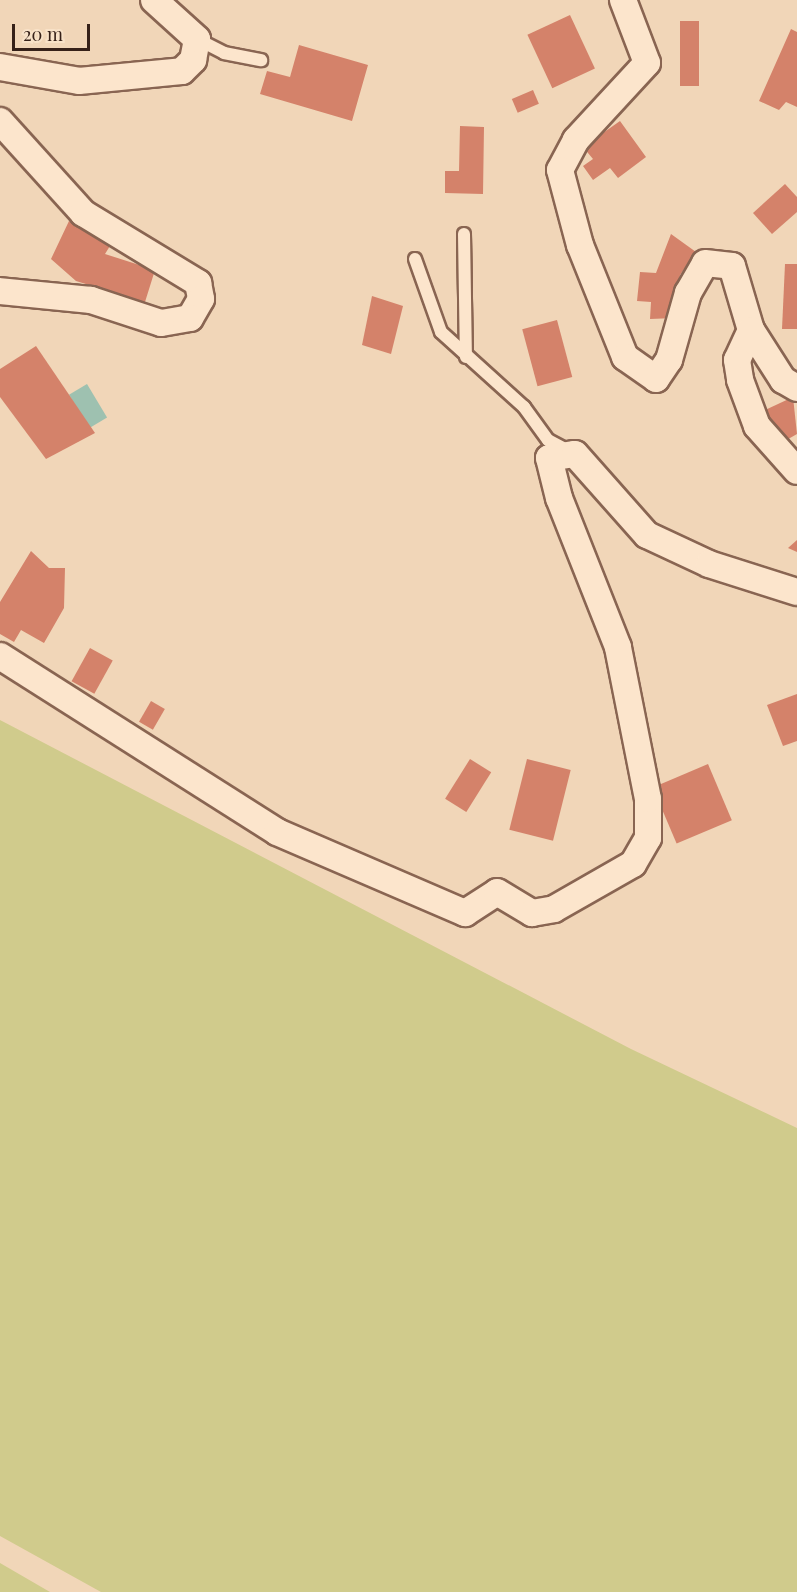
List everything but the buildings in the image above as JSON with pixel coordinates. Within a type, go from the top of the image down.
[{"type":"street","points":[[0,67],[79,81],[158,75],[188,66],[197,39],[154,0]]},
{"type":"street","points":[[622,0],[647,63],[576,140],[560,170],[580,245],[625,357],[656,379],[669,360],[688,293],[705,263],[732,266],[751,330],[783,380],[797,388]]},
{"type":"street","points":[[0,121],[83,213],[198,283],[201,299],[190,318],[160,323],[91,300],[0,291]]},
{"type":"street","points":[[751,330],[738,360],[740,380],[757,426],[797,471]]},
{"type":"street","points":[[0,656],[277,832],[465,914],[497,892],[532,913],[554,909],[633,864],[648,838],[648,799],[618,647],[559,498],[549,458],[575,454],[647,535],[709,564],[797,592]]},
{"type":"lane","points":[[197,39],[224,53],[261,60]]},
{"type":"lane","points":[[464,234],[466,357]]},
{"type":"lane","points":[[415,259],[441,332],[524,407],[548,440],[575,454]]},
{"type":"shaded area","points":[[87,384],[107,417],[89,428],[69,395]]},
{"type":"shaded area","points":[[0,720],[631,1049],[797,1128],[797,1592],[101,1592],[0,1536]]},
{"type":"shaded area","points":[[0,1563],[50,1592],[0,1592]]}]
